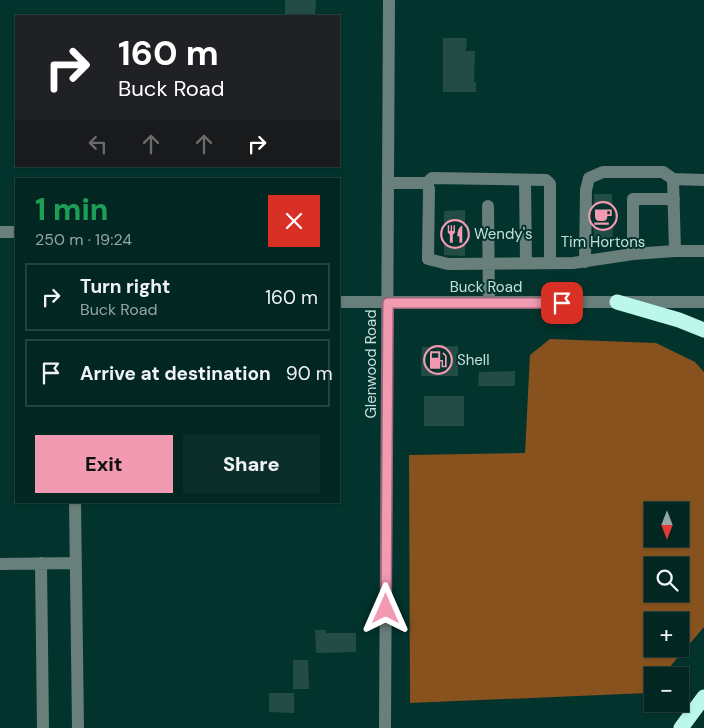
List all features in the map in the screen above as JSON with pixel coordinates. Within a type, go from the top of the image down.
[{"type":"highway","points":[[617,302],[679,320],[704,330]]},
{"type":"highway","points":[[680,728],[704,697]]},
{"type":"street","name":"Glenwood Road","points":[[385,728],[389,0]]},
{"type":"street","points":[[585,262],[586,190],[589,178],[602,172],[663,172],[673,179],[704,180]]},
{"type":"street","points":[[388,183],[427,183],[432,178],[546,180],[550,184],[550,263]]},
{"type":"street","points":[[673,179],[675,251]]},
{"type":"street","points":[[525,180],[526,263]]},
{"type":"street","points":[[427,183],[429,189],[428,259],[448,264],[585,262],[633,254],[704,251]]},
{"type":"street","points":[[633,254],[633,199],[674,199]]},
{"type":"street","points":[[488,206],[489,303]]},
{"type":"street","points":[[0,232],[15,232]]},
{"type":"street","name":"Buck Road","points":[[340,302],[704,302]]},
{"type":"street","points":[[75,503],[78,728]]},
{"type":"street","points":[[41,563],[43,728]]},
{"type":"street","points":[[0,564],[75,563]]},
{"type":"shaded area","points":[[550,339],[656,343],[695,362],[704,372],[704,627],[689,644],[689,612],[644,612],[644,657],[678,657],[670,667],[644,667],[644,693],[410,703],[409,455],[525,453],[530,355]]},
{"type":"building","points":[[285,0],[316,0],[315,15],[285,15]]},
{"type":"building","points":[[443,38],[467,38],[466,51],[475,51],[474,82],[476,82],[476,92],[443,92]]},
{"type":"building","name":"Tim Hortons","points":[[594,194],[612,194],[613,245],[596,245],[594,238]]},
{"type":"building","name":"Wendy's","points":[[465,210],[465,256],[444,255],[444,211]]},
{"type":"building","points":[[458,346],[458,376],[421,376],[422,347]]},
{"type":"building","points":[[515,371],[515,386],[478,386],[479,372]]},
{"type":"building","points":[[424,396],[464,396],[464,426],[424,426]]},
{"type":"building","points":[[315,630],[326,630],[326,633],[356,633],[356,652],[316,653]]},
{"type":"building","points":[[293,660],[308,660],[309,689],[293,689]]},
{"type":"building","points":[[269,693],[294,693],[294,713],[269,712]]},
{"type":"place","name":"Tim Hortons","points":[[603,216]]},
{"type":"place","name":"Wendy's","points":[[455,234]]},
{"type":"place","name":"Shell","points":[[438,360]]},
{"type":"route","points":[[386,609],[388,303],[562,303]]}]
